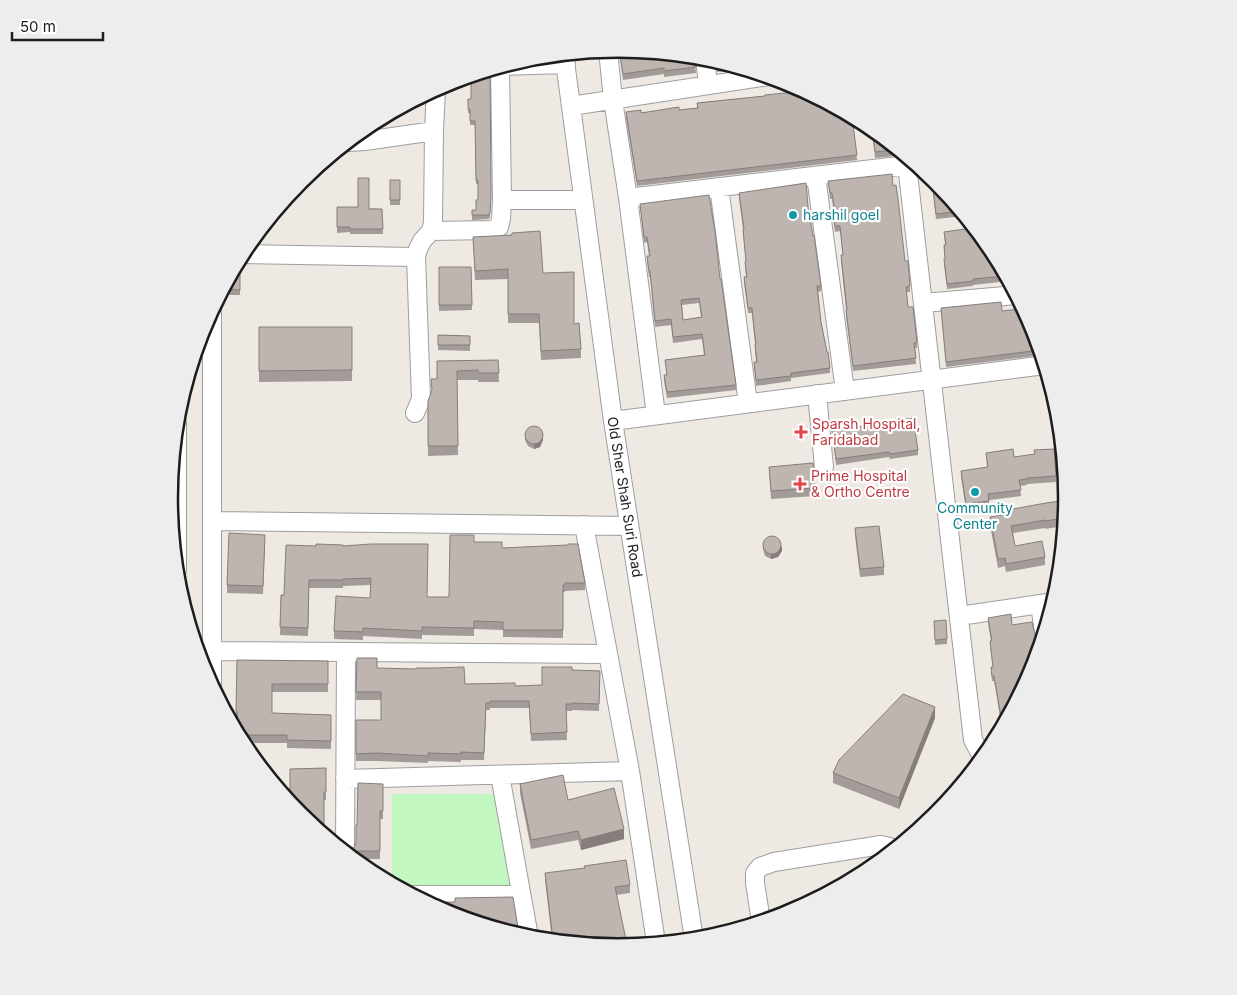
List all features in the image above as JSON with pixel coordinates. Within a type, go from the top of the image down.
[{"type":"street","points":[[609,58],[656,415]]},
{"type":"street","name":"Old Sher Shah Suri Road","points":[[565,61],[613,420],[693,931]]},
{"type":"street","points":[[706,66],[708,86]]},
{"type":"street","points":[[430,231],[491,230],[499,227],[502,200],[501,73]]},
{"type":"street","points":[[571,106],[753,79]]},
{"type":"street","points":[[415,413],[421,399],[416,257],[422,241],[430,231],[433,223],[434,98]]},
{"type":"street","points":[[361,141],[434,130]]},
{"type":"street","points":[[628,198],[816,176],[901,161]]},
{"type":"street","points":[[907,165],[973,740],[978,750]]},
{"type":"street","points":[[816,176],[845,390]]},
{"type":"street","points":[[719,187],[748,403]]},
{"type":"street","points":[[502,200],[583,200]]},
{"type":"street","points":[[252,254],[416,257]]},
{"type":"street","points":[[923,303],[1008,294]]},
{"type":"street","points":[[212,329],[212,666]]},
{"type":"street","points":[[613,420],[1038,366]]},
{"type":"street","points":[[816,394],[824,467]]},
{"type":"street","points":[[212,521],[629,526]]},
{"type":"street","points":[[584,525],[630,771],[655,936]]},
{"type":"street","points":[[960,616],[1046,603]]},
{"type":"street","points":[[212,651],[608,654]]},
{"type":"street","points":[[344,841],[346,652]]},
{"type":"street","points":[[345,779],[630,771]]},
{"type":"street","points":[[500,775],[527,928]]},
{"type":"street","points":[[760,914],[755,873],[760,867],[774,862],[881,845],[887,846]]},
{"type":"street","points":[[430,895],[521,895]]},
{"type":"green space","points":[[392,794],[495,794],[510,887],[416,888],[392,875]]},
{"type":"building","points":[[620,58],[676,61],[696,64],[696,67],[664,71],[664,68],[623,74]]},
{"type":"building","points":[[490,77],[491,195],[489,215],[472,215],[472,210],[476,210],[476,200],[478,200],[478,180],[476,180],[475,121],[470,121],[470,109],[468,109],[468,99],[471,99],[471,83]]},
{"type":"building","points":[[790,92],[839,116],[853,125],[857,155],[637,181],[626,112],[641,110],[641,113],[679,107],[679,110],[698,108],[697,103]]},
{"type":"building","points":[[873,139],[889,151],[875,152]]},
{"type":"building","points":[[892,174],[893,186],[896,185],[905,261],[908,261],[910,286],[906,287],[908,307],[913,307],[917,342],[914,343],[916,358],[853,366],[846,310],[840,226],[835,226],[832,193],[830,193],[828,181]]},
{"type":"building","points":[[358,178],[369,178],[369,209],[382,209],[383,229],[337,227],[337,207],[358,207]]},
{"type":"building","points":[[390,180],[400,180],[400,200],[390,200]]},
{"type":"building","points":[[806,183],[809,218],[814,235],[821,286],[817,286],[821,322],[830,368],[791,373],[791,376],[756,380],[754,362],[757,362],[756,344],[752,308],[748,308],[744,277],[747,277],[744,229],[739,193]]},
{"type":"building","points":[[933,190],[953,212],[936,214]]},
{"type":"building","points":[[709,195],[736,385],[667,392],[664,375],[667,375],[665,360],[705,355],[702,334],[673,337],[671,319],[655,321],[647,256],[650,256],[647,237],[644,237],[640,204]],"holes":[[[699,298],[702,317],[683,320],[681,300]]]},
{"type":"building","points":[[967,229],[999,277],[947,284],[944,259],[944,245],[946,245],[944,232]]},
{"type":"building","points":[[540,231],[543,273],[574,272],[574,324],[579,323],[581,349],[541,351],[539,314],[508,314],[508,269],[475,271],[473,237]]},
{"type":"building","points":[[439,267],[471,267],[472,305],[439,305]]},
{"type":"building","points":[[240,272],[240,290],[231,289]]},
{"type":"building","points":[[1001,302],[1002,311],[1016,309],[1033,351],[946,362],[941,308]]},
{"type":"building","points":[[259,327],[352,327],[352,370],[259,371]]},
{"type":"building","points":[[438,335],[470,336],[470,345],[438,345]]},
{"type":"building","points":[[498,360],[499,373],[478,373],[478,370],[457,371],[458,446],[428,446],[428,401],[432,390],[431,379],[437,379],[437,361]]},
{"type":"building","points":[[913,418],[918,450],[836,459],[832,431]]},
{"type":"building","points":[[534,426],[540,429],[543,435],[540,441],[534,444],[528,441],[525,435],[528,429]]},
{"type":"building","points":[[1013,449],[1014,457],[1035,454],[1034,450],[1054,449],[1056,476],[1019,480],[1021,490],[988,494],[989,501],[966,504],[961,471],[988,467],[986,453]]},
{"type":"building","points":[[813,463],[815,488],[771,491],[769,467]]},
{"type":"building","points":[[1058,501],[1058,519],[1011,526],[1015,546],[1042,541],[1045,557],[1006,564],[1005,558],[998,559],[990,517],[1002,515],[1002,511]]},
{"type":"building","points":[[879,526],[884,567],[860,569],[855,528]]},
{"type":"building","points":[[229,533],[265,535],[263,586],[227,585]]},
{"type":"building","points":[[450,535],[474,535],[474,542],[502,542],[502,548],[578,544],[585,583],[565,583],[563,585],[563,630],[503,630],[503,622],[474,621],[474,628],[422,627],[422,631],[363,628],[363,632],[334,631],[336,596],[370,598],[371,578],[309,580],[308,628],[280,627],[281,595],[284,595],[286,545],[428,544],[427,597],[449,597]]},
{"type":"building","points":[[772,536],[778,539],[781,545],[778,551],[772,554],[766,551],[763,545],[766,539]]},
{"type":"building","points":[[1011,614],[1012,625],[1032,622],[1036,635],[1025,666],[1001,716],[994,676],[992,676],[991,667],[993,667],[990,641],[992,641],[988,618]]},
{"type":"building","points":[[946,620],[947,639],[935,640],[934,621]]},
{"type":"building","points":[[357,658],[377,658],[377,668],[464,667],[465,684],[515,683],[515,686],[542,685],[542,667],[572,667],[572,670],[600,671],[599,704],[566,704],[567,732],[531,734],[529,701],[490,701],[490,703],[486,703],[484,753],[428,753],[428,756],[377,753],[356,754],[356,720],[381,720],[381,692],[356,692]]},
{"type":"building","points":[[237,660],[328,661],[328,684],[272,684],[272,713],[331,715],[331,741],[287,740],[287,735],[248,735],[237,719]]},
{"type":"building","points":[[903,694],[935,707],[899,798],[833,773],[839,760]]},
{"type":"building","points":[[326,768],[324,824],[290,790],[290,769]]},
{"type":"building","points":[[563,775],[568,800],[614,788],[624,829],[581,840],[578,831],[531,840],[520,784]]},
{"type":"building","points":[[358,783],[383,784],[383,811],[380,811],[380,851],[357,851],[353,848],[356,843]]},
{"type":"building","points":[[626,860],[630,885],[615,887],[625,938],[590,937],[552,932],[545,873],[585,868],[584,866]]},
{"type":"building","points":[[513,897],[518,926],[477,914],[446,902],[455,902],[455,898]]},
{"type":"place","name":"harshil goel","points":[[793,215]]},
{"type":"place","name":"Sparsh Hospital, Faridabad","points":[[801,432]]},
{"type":"place","name":"Prime Hospital & Ortho Centre","points":[[800,484]]},
{"type":"place","name":"Community Center","points":[[975,492]]}]
